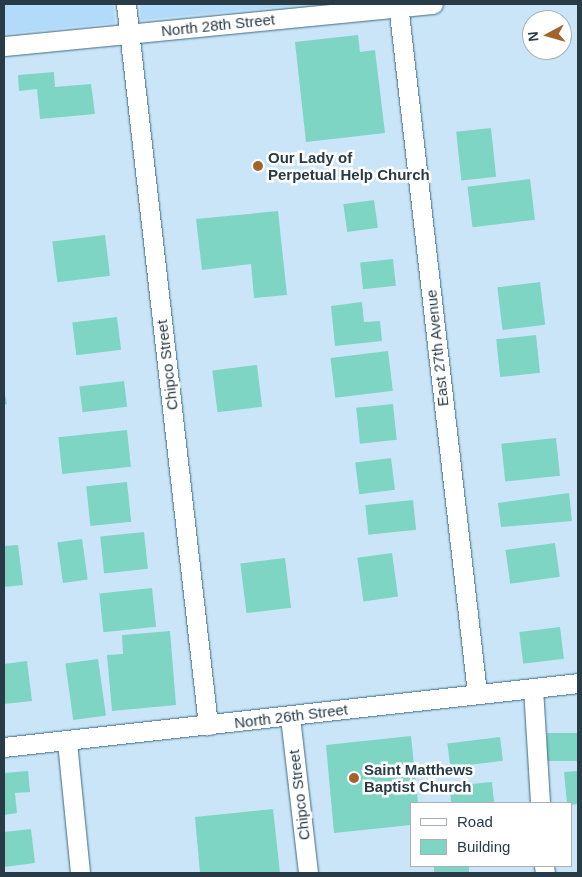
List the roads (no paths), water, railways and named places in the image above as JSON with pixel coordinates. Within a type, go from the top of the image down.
[{"type":"street","name":"Chipco Street","points":[[126,4],[208,726]]},
{"type":"street","name":"North 28th Street","points":[[4,46],[398,5],[433,4]]},
{"type":"street","name":"East 27th Avenue","points":[[398,5],[476,693]]},
{"type":"street","name":"North 26th Street","points":[[4,747],[67,742],[290,717],[476,693],[578,683]]},
{"type":"street","points":[[533,688],[540,802]]},
{"type":"street","name":"Chipco Street","points":[[290,717],[308,873]]},
{"type":"street","points":[[67,742],[80,873]]},
{"type":"place","name":"Our Lady of Perpetual Help Church","points":[[258,166]]},
{"type":"place","name":"Saint Matthews Baptist Church","points":[[354,778]]}]
